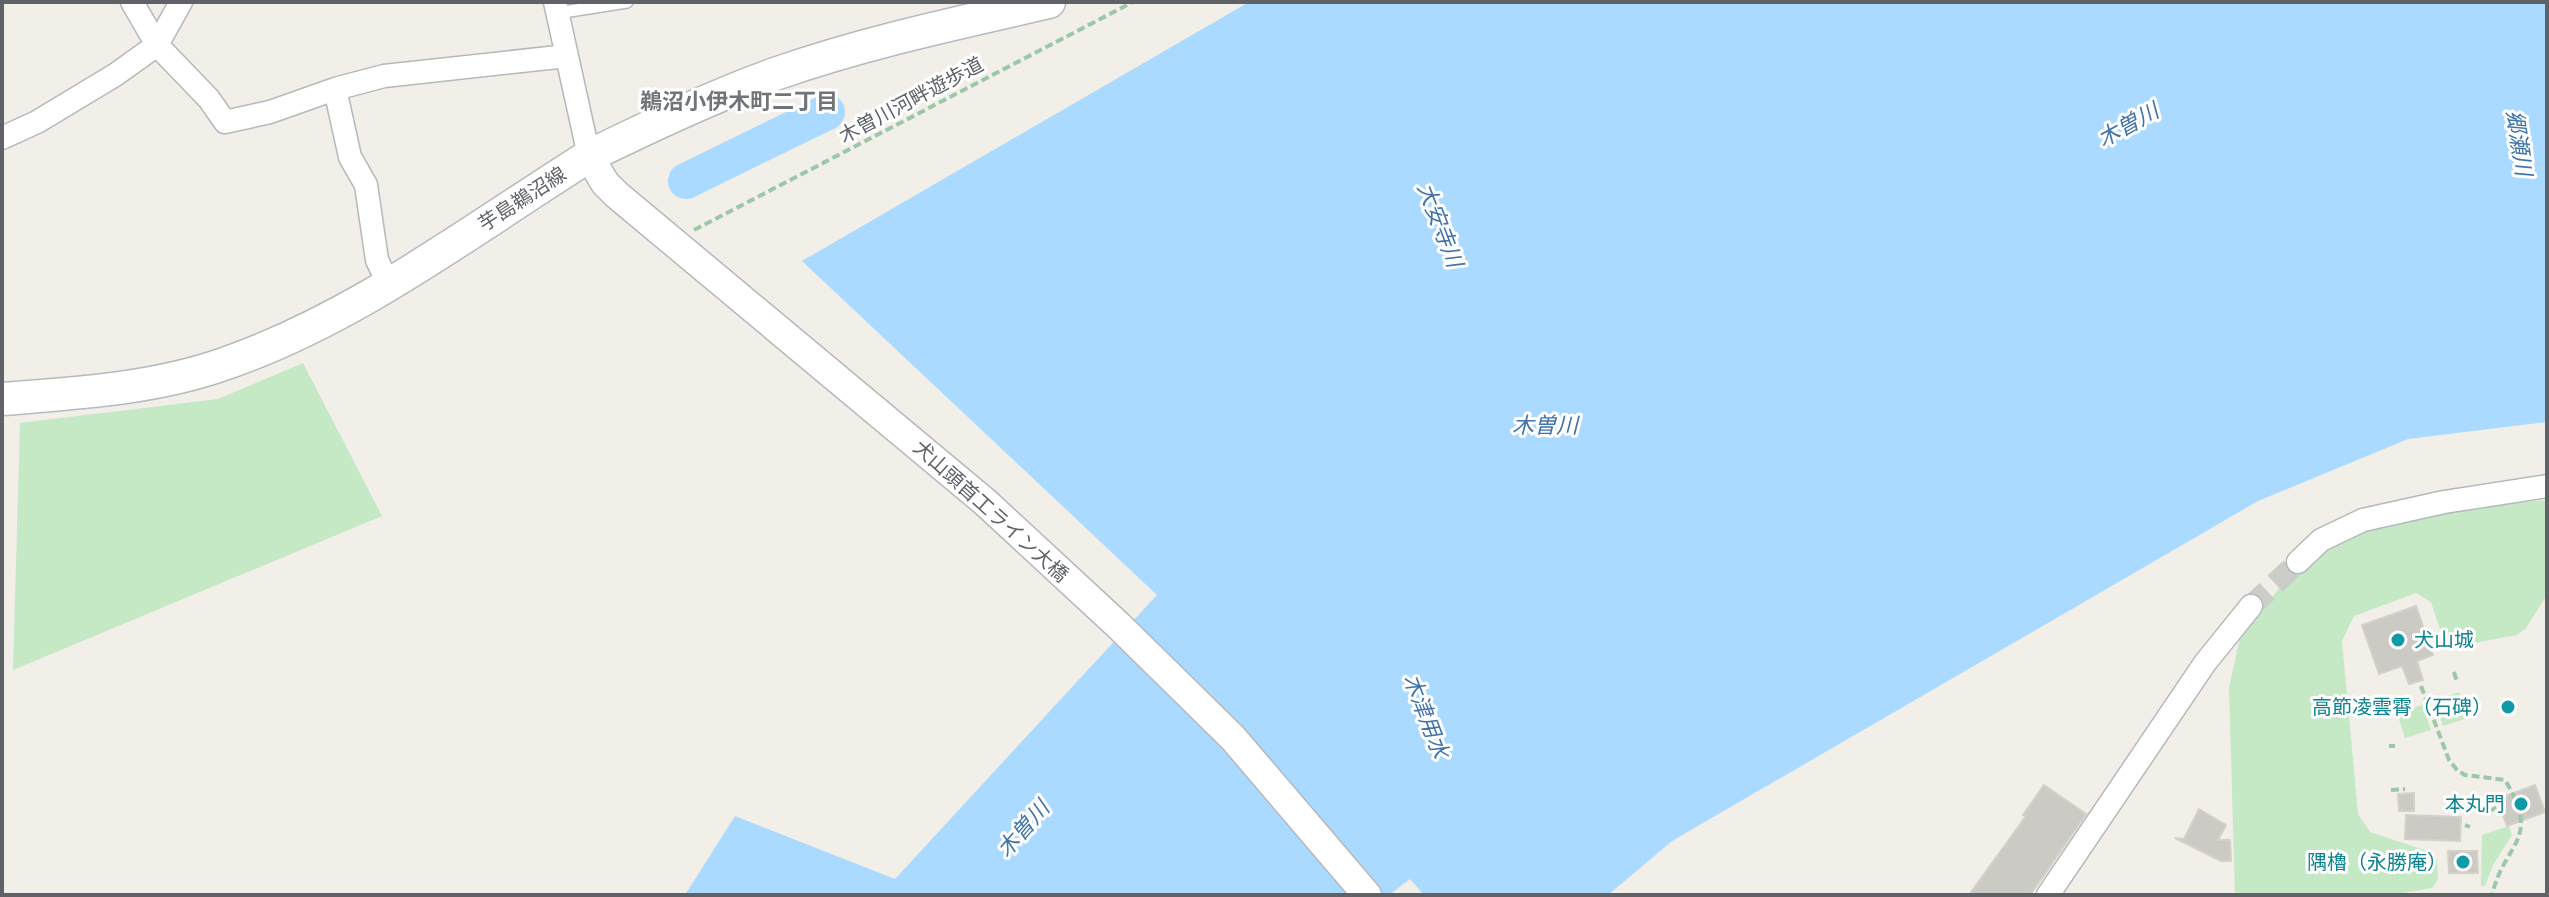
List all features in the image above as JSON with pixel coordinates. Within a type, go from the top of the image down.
[{"type":"main road","name":"芋島鵜沼線","points":[[2,399],[86,393],[143,384],[223,364],[283,340],[389,285],[589,156],[777,73],[905,35],[1049,2]]},
{"type":"street","points":[[132,2],[157,45],[209,99],[225,122],[270,112],[384,76],[567,56]]},
{"type":"street","points":[[2,138],[37,122],[115,75],[157,45],[181,2]]},
{"type":"street","points":[[556,8],[589,156]]},
{"type":"street","points":[[335,89],[350,157],[366,185],[377,260],[389,285]]},
{"type":"street","name":"犬山頭首工ライン大橋","points":[[589,156],[605,183],[617,195],[985,502],[1119,626],[1233,738],[1367,895]]},
{"type":"street","points":[[2298,562],[2321,540],[2363,520],[2444,502],[2547,486]]},
{"type":"street","points":[[2048,895],[2205,663],[2251,606]]},
{"type":"lane","points":[[556,8],[627,2]]},
{"type":"path","name":"木曽川河畔遊歩道","points":[[705,226],[1133,2]]},
{"type":"path","points":[[2454,672],[2457,682]]},
{"type":"path","points":[[2421,686],[2449,760],[2465,775],[2505,780],[2523,822],[2517,843],[2497,873],[2492,895]]},
{"type":"path","points":[[2388,696],[2390,703]]},
{"type":"path","points":[[2391,790],[2405,789]]},
{"type":"path","points":[[2489,811],[2499,809]]},
{"type":"green space","points":[[303,363],[382,516],[13,670],[20,423],[218,399]]},
{"type":"green space","points":[[2547,500],[2547,595],[2526,628],[2517,635],[2458,646],[2445,644],[2431,602],[2416,593],[2354,616],[2342,641],[2358,814],[2370,832],[2433,853],[2437,860],[2438,880],[2432,888],[2390,895],[2235,895],[2229,687],[2240,638],[2292,572],[2327,543],[2385,524],[2444,510]]},
{"type":"green space","points":[[2459,692],[2468,718],[2443,726],[2435,701]]},
{"type":"green space","points":[[2422,705],[2431,730],[2405,738],[2397,713]]},
{"type":"green space","points":[[2509,826],[2512,835],[2493,865],[2485,886],[2481,886],[2482,835]]},
{"type":"water","name":"木曽川","points":[[1249,2],[2547,2],[2547,422],[2408,439],[2258,501],[1672,841],[1608,895],[1424,895],[1410,879],[1389,895],[685,895],[735,816],[895,879],[1157,595],[802,261]]},
{"type":"building","name":"犬山城","points":[[2416,606],[2433,655],[2417,661],[2423,680],[2409,684],[2402,666],[2379,674],[2362,625]]},
{"type":"building","points":[[2044,785],[2086,814],[2030,895],[1969,895],[2026,816],[2023,815]]},
{"type":"building","name":"本丸門","points":[[2535,785],[2545,812],[2507,826],[2497,799]]},
{"type":"building","points":[[2414,793],[2414,811],[2399,811],[2398,794]]},
{"type":"building","points":[[2199,809],[2226,825],[2218,840],[2230,840],[2231,861],[2221,861],[2175,838],[2184,839]]},
{"type":"building","points":[[2406,815],[2461,817],[2460,841],[2405,839]]},
{"type":"building","name":"隅櫓（永勝庵）","points":[[2448,851],[2477,851],[2478,873],[2449,873]]},
{"type":"waterway","points":[[686,181],[827,112]]},
{"type":"tunnel","points":[[2251,606],[2298,562]]},
{"type":"place","name":"犬山城","points":[[2398,640]]},
{"type":"place","name":"高節凌雲霄（石碑）","points":[[2508,707]]},
{"type":"place","name":"本丸門","points":[[2521,804]]},
{"type":"place","name":"隅櫓（永勝庵）","points":[[2463,862]]},
{"type":"district","name":"鵜沼小伊木町二丁目","points":[[739,101]]},
{"type":"water label","name":"郷瀬川","points":[[2519,143]]},
{"type":"water label","name":"大安寺川","points":[[1440,225]]},
{"type":"water label","name":"木津用水","points":[[1426,716]]}]
